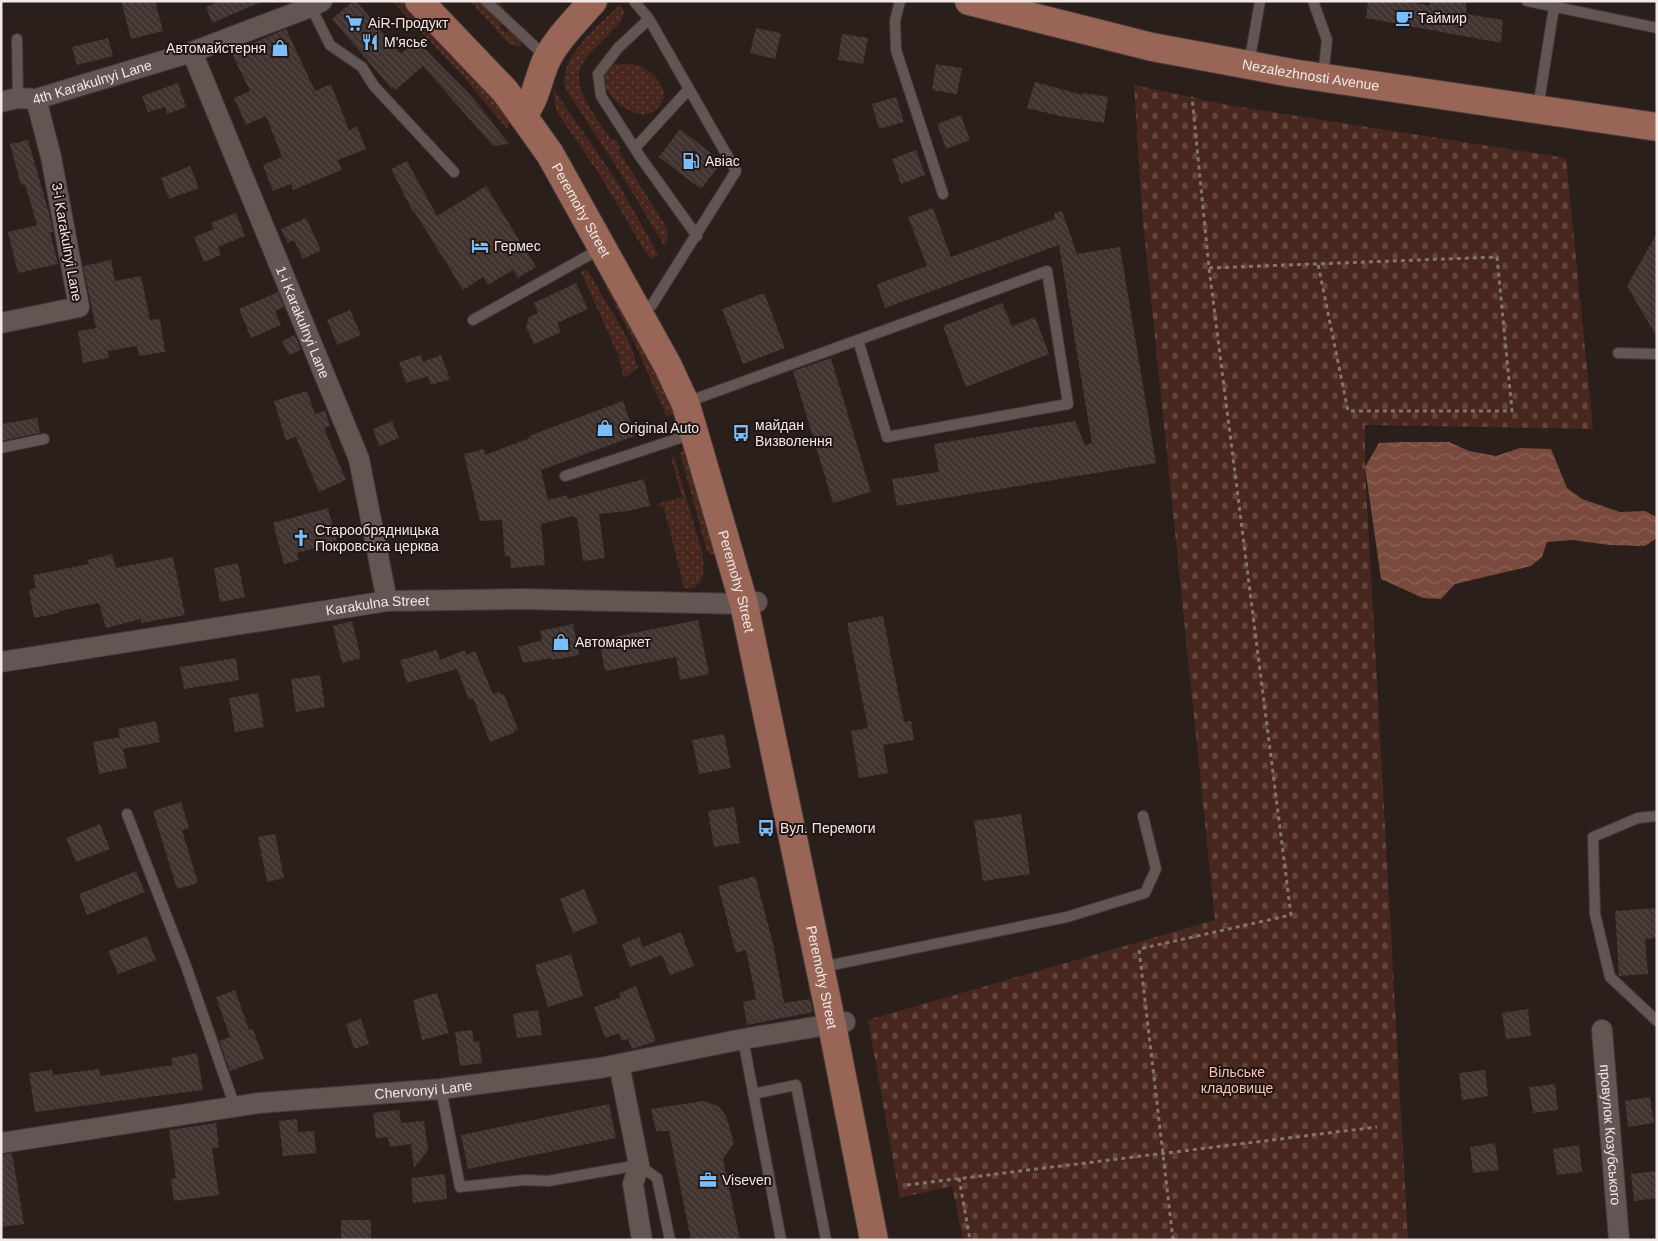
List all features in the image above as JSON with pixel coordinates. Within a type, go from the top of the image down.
[{"type":"main road","name":"Peremohy Street","points":[[419,1],[499,84],[558,141],[612,231],[686,405],[751,603],[838,1023],[886,1240]]},
{"type":"main road","points":[[438,1],[516,84],[527,110]]},
{"type":"main road","points":[[527,110],[547,58],[593,1]]},
{"type":"main road","name":"Nezalezhnosti Avenue","points":[[969,1],[1152,47],[1249,65],[1657,127]]},
{"type":"main road","name":"Peremohy Street","points":[[527,110],[603,247],[680,354],[698,398],[712,440],[751,603],[832,965],[838,1023],[874,1240]]},
{"type":"street","name":"4th Karakulnyi Lane","points":[[18,100],[192,52],[317,4]]},
{"type":"street","name":"1-i Karakulnyi Lane","points":[[192,52],[360,459],[387,601]]},
{"type":"street","name":"3-i Karakulnyi Lane","points":[[1,323],[79,308],[51,157],[18,100]]},
{"type":"street","name":"Karakulna Street","points":[[1,662],[387,601],[522,599],[751,603]]},
{"type":"street","name":"Chervonyi Lane","points":[[1,1143],[269,1102],[441,1089],[619,1064],[743,1039],[838,1023]]},
{"type":"street","name":"провулок Козубського","points":[[1602,1030],[1619,1240]]},
{"type":"street","points":[[619,1064],[638,1165],[633,1184],[642,1240]]},
{"type":"lane","points":[[486,1],[547,58]]},
{"type":"lane","points":[[634,1],[649,19],[736,171],[697,236],[645,307]]},
{"type":"lane","points":[[900,1],[895,21],[896,50],[944,194]]},
{"type":"lane","points":[[1249,65],[1260,1]]},
{"type":"lane","points":[[1313,1],[1327,40],[1323,77]]},
{"type":"lane","points":[[1527,1],[1657,28]]},
{"type":"lane","points":[[317,4],[330,45],[362,67],[374,86],[454,172]]},
{"type":"lane","points":[[1538,109],[1554,7]]},
{"type":"lane","points":[[649,19],[618,48],[598,74],[601,96],[697,236]]},
{"type":"lane","points":[[17,39],[18,100]]},
{"type":"lane","points":[[635,148],[689,89]]},
{"type":"lane","points":[[473,320],[603,247]]},
{"type":"lane","points":[[698,398],[858,340],[1047,272],[1068,404],[887,437],[858,340]]},
{"type":"lane","points":[[1618,354],[1657,354]]},
{"type":"lane","points":[[565,476],[695,433]]},
{"type":"lane","points":[[1,448],[44,439]]},
{"type":"lane","points":[[127,814],[186,966],[235,1107]]},
{"type":"lane","points":[[832,965],[1067,916],[1145,893],[1156,869],[1144,816]]},
{"type":"lane","points":[[1657,816],[1638,818],[1593,836],[1595,914],[1610,977],[1657,1021]]},
{"type":"lane","points":[[743,1039],[781,1240]]},
{"type":"lane","points":[[753,1094],[796,1085],[826,1240]]},
{"type":"lane","points":[[441,1089],[460,1187],[525,1180],[548,1181],[638,1165],[657,1178],[670,1240]]},
{"type":"path","points":[[1173,1240],[1139,949],[1291,915],[1209,268],[1192,97]]},
{"type":"path","points":[[1209,268],[1497,257],[1512,411],[1348,411],[1318,264]]},
{"type":"path","points":[[907,1185],[1377,1127]]},
{"type":"path","points":[[959,1178],[970,1240]]},
{"type":"green space","points":[[392,1],[403,1],[448,46],[511,118],[507,129],[461,74]]},
{"type":"green space","points":[[470,1],[480,1],[486,7],[487,1],[500,1],[511,22],[507,21],[500,26],[505,33],[512,29],[521,40],[521,47],[508,43]]},
{"type":"green space","points":[[620,5],[624,11],[622,20],[583,63],[579,72],[579,82],[593,113],[611,139],[616,140],[620,147],[619,151],[665,225],[668,232],[665,247],[625,180],[565,88],[564,77],[574,53],[592,31]]},
{"type":"green space","points":[[611,65],[642,67],[659,80],[664,92],[663,99],[653,112],[635,113],[626,109],[610,95],[604,79]]},
{"type":"green space","name":"Вільське кладовище","points":[[1134,85],[1227,105],[1566,158],[1593,429],[1365,425],[1365,467],[1408,1240],[963,1240],[952,1186],[900,1198],[868,1020],[1215,920],[1142,212]]},
{"type":"green space","points":[[553,88],[618,183],[659,256],[651,259],[647,255],[598,172],[557,112]]},
{"type":"green space","points":[[603,261],[675,414],[666,416],[637,348],[595,265]]},
{"type":"green space","points":[[587,269],[629,341],[638,368],[624,378],[618,355],[581,272]]},
{"type":"green space","points":[[687,448],[719,555],[710,554],[707,551],[680,453]]},
{"type":"green space","points":[[674,456],[702,552],[704,567],[702,577],[701,581],[694,588],[684,588],[664,508],[656,504],[682,497],[671,458]]},
{"type":"water","points":[[1449,442],[1469,451],[1496,456],[1520,448],[1551,449],[1567,488],[1582,499],[1620,512],[1645,511],[1657,517],[1657,538],[1645,546],[1609,545],[1573,540],[1547,542],[1542,557],[1531,566],[1455,584],[1441,599],[1423,598],[1381,579],[1365,467],[1379,443]]},
{"type":"building","points":[[121,1],[155,1],[163,31],[131,39]]},
{"type":"building","points":[[219,1],[263,1],[212,23],[206,7]]},
{"type":"building","points":[[353,1],[356,1],[401,54],[416,40],[474,99],[509,144],[493,146],[423,66],[396,90],[394,87],[392,89],[332,19]]},
{"type":"building","points":[[1368,1],[1406,1],[1430,6],[1430,1],[1466,1],[1466,14],[1503,20],[1501,43],[1366,18]]},
{"type":"building","points":[[756,28],[781,33],[775,59],[750,53]]},
{"type":"building","points":[[286,29],[315,91],[331,84],[349,130],[357,126],[366,149],[338,160],[342,170],[293,190],[291,184],[273,191],[263,165],[282,157],[266,116],[246,125],[234,98],[250,91],[231,52]]},
{"type":"building","points":[[842,34],[868,38],[863,64],[838,60]]},
{"type":"building","points":[[108,38],[113,56],[77,65],[72,47]]},
{"type":"building","points":[[936,64],[962,68],[957,94],[932,90]]},
{"type":"building","points":[[1035,82],[1082,95],[1083,93],[1108,97],[1104,123],[1060,116],[1027,108]]},
{"type":"building","points":[[178,83],[186,107],[167,114],[165,107],[148,112],[142,96]]},
{"type":"building","points":[[896,97],[904,122],[879,129],[872,104]]},
{"type":"building","points":[[961,115],[970,140],[946,149],[937,124]]},
{"type":"building","points":[[680,129],[722,162],[701,189],[659,157]]},
{"type":"building","points":[[28,140],[49,213],[53,232],[50,232],[58,264],[18,273],[8,232],[37,225],[25,184],[21,185],[10,144]]},
{"type":"building","points":[[916,150],[925,175],[901,184],[892,159]]},
{"type":"building","name":"Гермес","points":[[407,161],[437,216],[486,186],[536,267],[518,278],[513,270],[488,285],[483,277],[463,290],[413,212],[391,169]]},
{"type":"building","points":[[190,166],[199,188],[169,199],[161,178]]},
{"type":"building","points":[[933,208],[951,257],[1055,219],[1054,213],[1062,211],[1077,254],[1120,247],[1156,463],[897,506],[892,479],[939,472],[934,444],[1075,421],[1085,445],[1092,443],[1059,245],[885,308],[877,284],[927,266],[908,217]]},
{"type":"building","points":[[236,213],[245,236],[218,247],[221,255],[204,262],[194,237],[214,229],[211,223]]},
{"type":"building","points":[[306,218],[321,250],[303,259],[294,240],[288,243],[281,229]]},
{"type":"building","points":[[1657,233],[1657,337],[1627,286]]},
{"type":"building","points":[[111,260],[115,281],[141,276],[150,320],[160,319],[165,352],[139,356],[137,346],[108,351],[109,358],[83,363],[78,331],[96,328],[83,266]]},
{"type":"building","points":[[576,283],[588,309],[557,323],[561,332],[534,344],[526,327],[529,317],[538,313],[534,303]]},
{"type":"building","points":[[278,292],[284,307],[275,311],[281,325],[251,338],[239,309]]},
{"type":"building","points":[[764,293],[785,348],[743,364],[722,309]]},
{"type":"building","points":[[1002,303],[1012,326],[1035,317],[1049,354],[966,387],[943,326]]},
{"type":"building","points":[[350,310],[361,335],[337,345],[327,320]]},
{"type":"building","points":[[295,335],[301,350],[289,355],[282,341]]},
{"type":"building","points":[[421,355],[423,362],[441,355],[450,379],[431,385],[428,376],[406,383],[399,362]]},
{"type":"building","points":[[831,358],[871,492],[833,503],[793,371]]},
{"type":"building","points":[[307,391],[315,414],[325,411],[330,426],[324,428],[346,480],[319,492],[296,437],[286,440],[274,401]]},
{"type":"building","points":[[623,401],[635,436],[541,470],[548,500],[567,495],[568,499],[644,479],[650,506],[599,514],[605,558],[583,561],[577,517],[574,518],[574,516],[541,524],[545,565],[511,568],[510,556],[505,557],[502,520],[480,521],[464,454],[484,449],[485,455],[530,438],[529,436]]},
{"type":"building","points":[[37,418],[40,433],[1,441],[1,424]]},
{"type":"building","points":[[392,421],[399,438],[379,446],[373,429]]},
{"type":"building","name":"Старообрядницька Покровська церква","points":[[328,508],[337,542],[297,553],[299,560],[284,564],[273,523]]},
{"type":"building","points":[[112,554],[116,568],[173,557],[185,615],[141,623],[141,619],[106,628],[99,603],[34,618],[29,590],[36,588],[33,575],[89,564],[88,560]]},
{"type":"building","points":[[238,563],[245,597],[220,602],[214,568]]},
{"type":"building","points":[[883,616],[904,722],[911,721],[914,740],[883,745],[888,773],[859,778],[851,731],[868,728],[847,623]]},
{"type":"building","points":[[698,620],[709,674],[680,680],[676,657],[605,671],[599,640]]},
{"type":"building","points":[[352,621],[361,658],[342,663],[333,626]]},
{"type":"building","points":[[573,624],[579,655],[523,663],[518,647],[542,640],[540,631]]},
{"type":"building","points":[[437,650],[440,660],[465,650],[466,655],[475,651],[493,694],[499,692],[501,695],[504,694],[518,730],[490,742],[473,698],[469,700],[457,669],[407,683],[400,660]]},
{"type":"building","points":[[236,658],[239,680],[184,689],[180,667]]},
{"type":"building","points":[[320,675],[325,707],[296,712],[291,679]]},
{"type":"building","points":[[258,693],[264,727],[235,732],[229,698]]},
{"type":"building","points":[[156,721],[160,742],[123,749],[127,768],[99,774],[93,742],[120,737],[118,729]]},
{"type":"building","points":[[724,734],[731,768],[699,774],[692,740]]},
{"type":"building","points":[[181,802],[189,828],[182,830],[198,883],[177,889],[153,811]]},
{"type":"building","points":[[734,807],[740,843],[714,847],[708,811]]},
{"type":"building","points":[[1021,814],[1030,874],[983,881],[974,821]]},
{"type":"building","points":[[100,824],[110,849],[76,862],[66,838]]},
{"type":"building","points":[[275,834],[284,878],[267,882],[258,837]]},
{"type":"building","points":[[136,871],[145,892],[87,915],[79,894]]},
{"type":"building","points":[[755,876],[773,943],[784,1003],[810,999],[813,1012],[747,1025],[743,1002],[756,999],[746,950],[736,953],[718,886]]},
{"type":"building","points":[[584,889],[598,923],[573,933],[560,899]]},
{"type":"building","points":[[1657,908],[1657,938],[1645,939],[1648,974],[1619,976],[1615,911]]},
{"type":"building","points":[[681,932],[694,966],[670,975],[662,955],[630,967],[622,944],[639,937],[643,947]]},
{"type":"building","points":[[147,936],[156,960],[118,974],[108,951]]},
{"type":"building","points":[[571,954],[583,996],[548,1007],[535,965]]},
{"type":"building","points":[[636,986],[656,1041],[632,1049],[628,1039],[622,1041],[619,1033],[605,1038],[594,1007],[621,997],[619,993]]},
{"type":"building","points":[[235,990],[249,1030],[253,1029],[264,1059],[230,1071],[219,1041],[230,1037],[216,997]]},
{"type":"building","points":[[437,993],[449,1033],[422,1040],[413,1000]]},
{"type":"building","points":[[1528,1009],[1531,1036],[1506,1039],[1502,1013]]},
{"type":"building","points":[[538,1010],[542,1035],[517,1038],[513,1014]]},
{"type":"building","points":[[361,1019],[369,1044],[354,1049],[346,1024]]},
{"type":"building","points":[[472,1030],[474,1042],[479,1041],[482,1063],[460,1066],[455,1032]]},
{"type":"building","points":[[197,1053],[203,1090],[35,1112],[29,1073],[52,1070],[53,1075],[99,1069],[100,1076],[173,1065],[171,1058]]},
{"type":"building","points":[[1485,1070],[1488,1096],[1462,1100],[1459,1073]]},
{"type":"building","points":[[1555,1084],[1558,1110],[1533,1113],[1529,1087]]},
{"type":"building","points":[[1650,1097],[1654,1123],[1628,1127],[1625,1101]]},
{"type":"building","points":[[703,1101],[718,1106],[726,1116],[734,1143],[723,1159],[740,1240],[691,1240],[669,1131],[656,1131],[651,1109]]},
{"type":"building","points":[[609,1104],[616,1138],[468,1169],[461,1135]]},
{"type":"building","points":[[399,1110],[401,1123],[424,1121],[428,1150],[414,1168],[411,1144],[390,1147],[388,1137],[376,1138],[373,1113]]},
{"type":"building","points":[[297,1119],[298,1132],[314,1131],[316,1153],[283,1156],[279,1121]]},
{"type":"building","points":[[216,1123],[219,1147],[212,1148],[219,1195],[174,1201],[171,1179],[176,1178],[169,1130]]},
{"type":"building","points":[[1495,1143],[1499,1170],[1473,1173],[1470,1147]]},
{"type":"building","points":[[1579,1145],[1582,1172],[1557,1175],[1553,1149]]},
{"type":"building","points":[[12,1153],[24,1224],[1,1227],[1,1155]]},
{"type":"building","points":[[1657,1171],[1657,1198],[1634,1201],[1631,1174]]},
{"type":"building","points":[[445,1174],[447,1199],[413,1203],[411,1178]]},
{"type":"building","points":[[341,1220],[371,1220],[371,1240],[341,1240]]},
{"type":"place","name":"Таймир","points":[[1404,18]]},
{"type":"place","name":"AiR-Продукт","points":[[354,23]]},
{"type":"place","name":"М'ясьє","points":[[370,42]]},
{"type":"place","name":"Автомайстерня","points":[[280,48]]},
{"type":"place","name":"Авіас","points":[[691,161]]},
{"type":"place","name":"Гермес","points":[[480,246]]},
{"type":"place","name":"Original Auto","points":[[605,428]]},
{"type":"place","name":"майдан Визволення","points":[[741,433]]},
{"type":"place","name":"Старообрядницька Покровська церква","points":[[301,538]]},
{"type":"place","name":"Автомаркет","points":[[561,642]]},
{"type":"place","name":"Вул. Перемоги","points":[[766,828]]},
{"type":"place","name":"Viseven","points":[[708,1180]]}]
